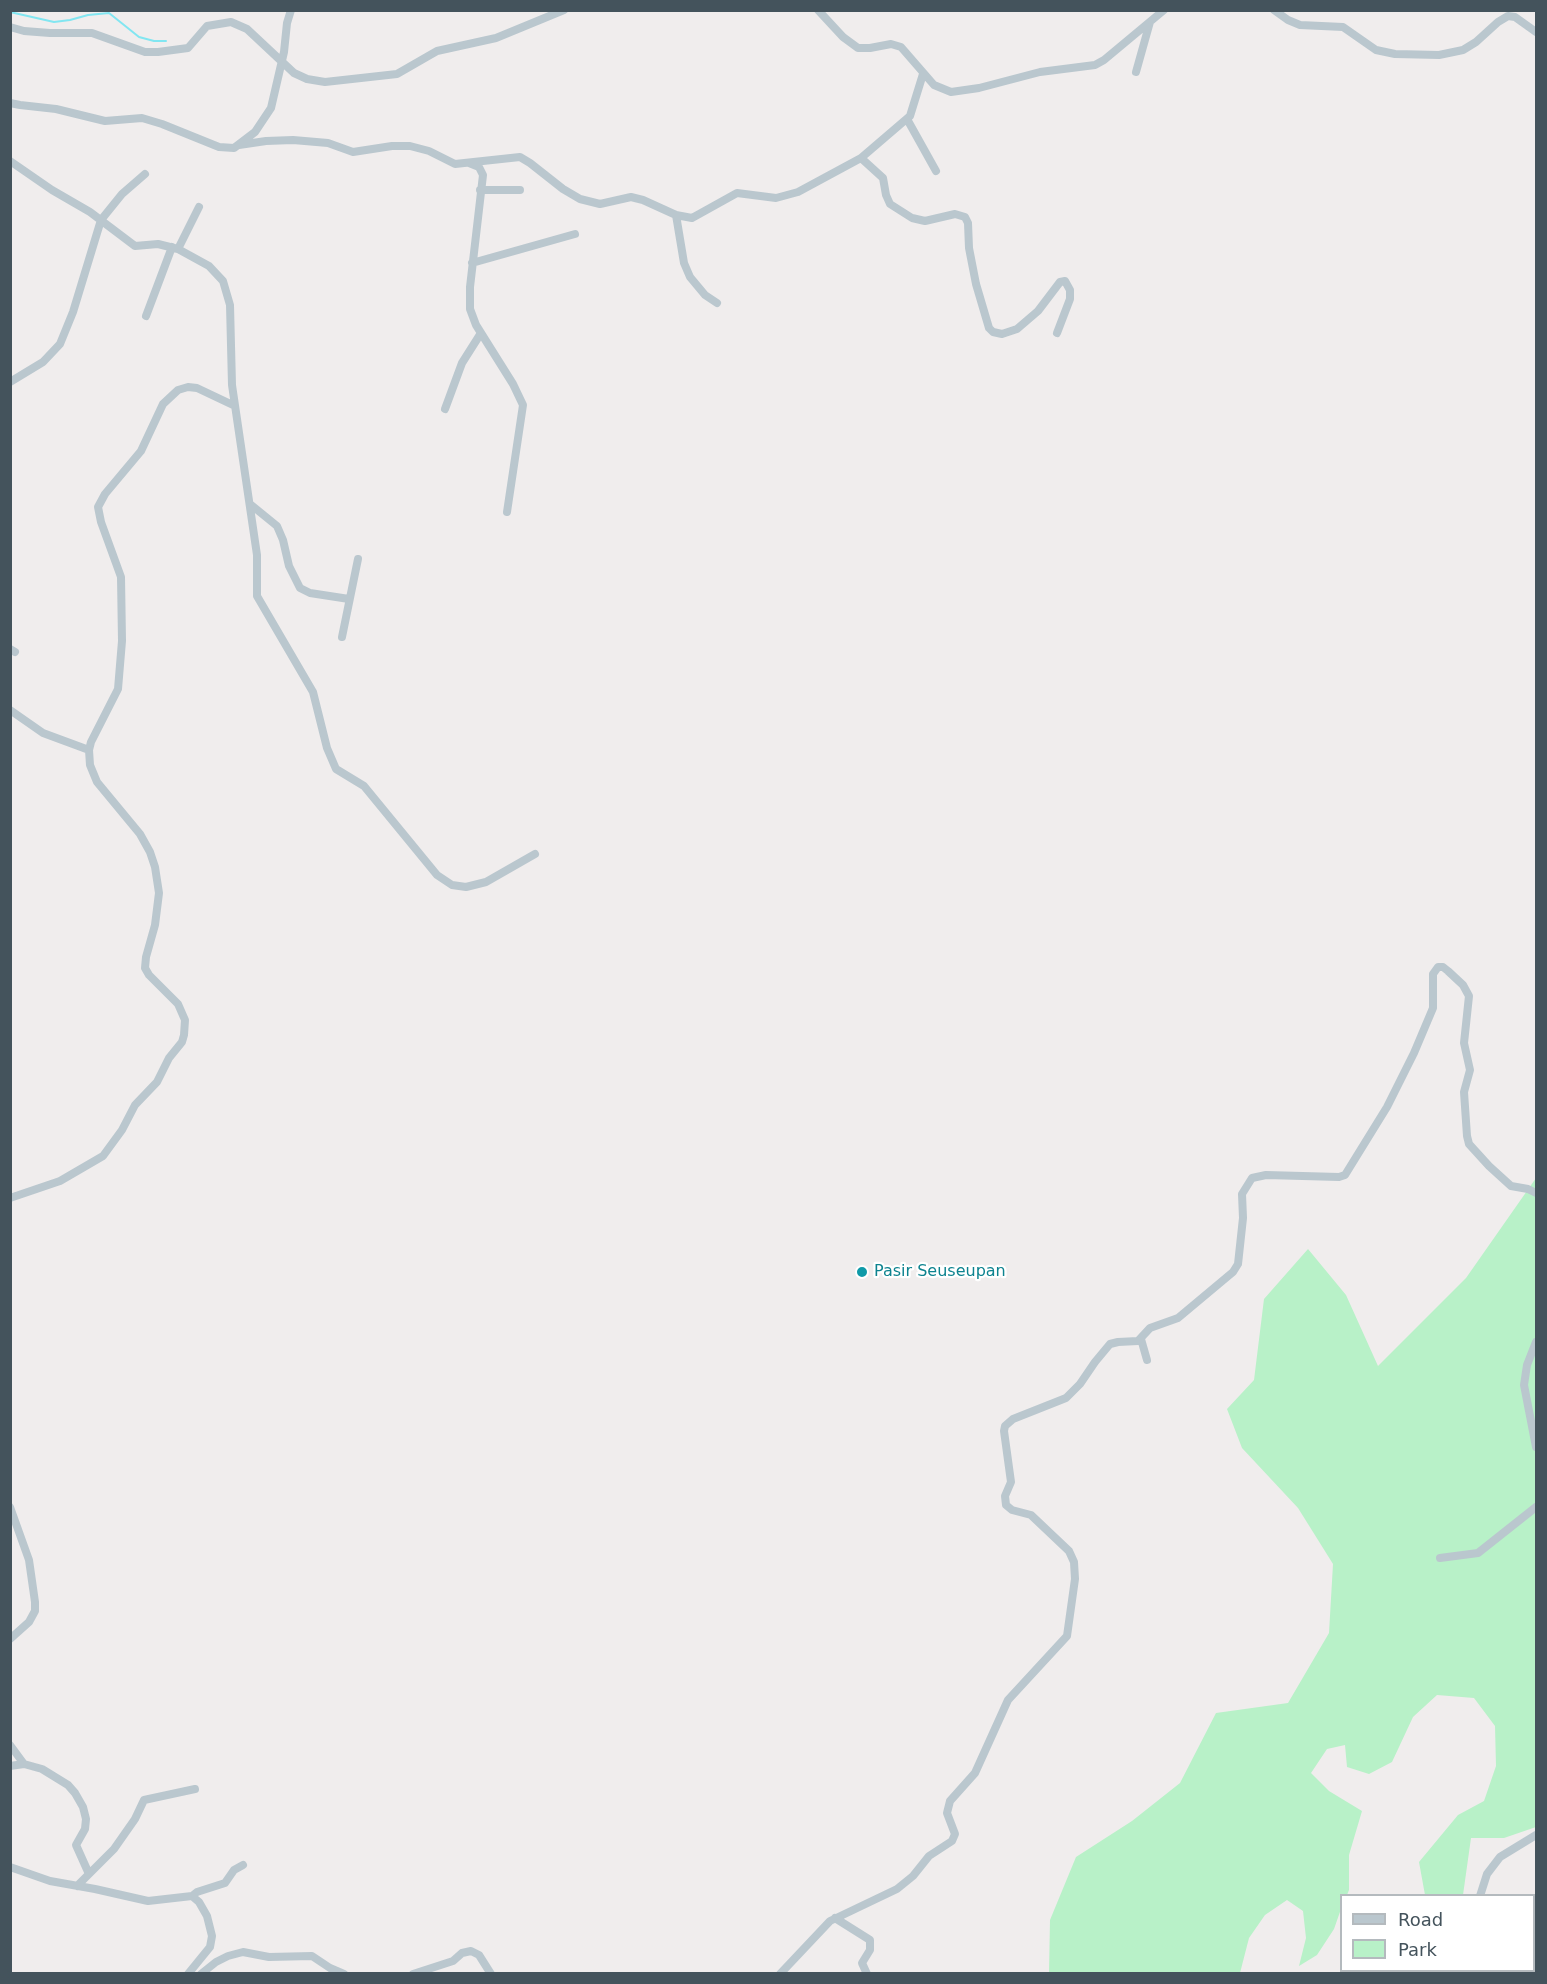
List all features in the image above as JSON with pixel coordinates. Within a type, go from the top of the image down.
[{"type":"street","points":[[10,103],[56,109],[105,121],[142,118],[231,149],[255,132],[268,114],[274,97],[291,10]]},
{"type":"street","points":[[10,27],[50,33],[97,34],[145,52],[158,52],[188,48],[207,26],[231,22],[247,29],[281,63],[302,78],[318,81],[401,73],[437,51],[496,38],[564,10]]},
{"type":"street","points":[[818,10],[852,45],[866,48],[886,44],[899,46],[906,50],[924,74],[939,88],[948,92],[979,88],[1040,72],[1087,67],[1104,60],[1164,10]]},
{"type":"street","points":[[1274,10],[1300,25],[1342,27],[1376,50],[1395,54],[1439,55],[1463,50],[1476,42],[1498,21],[1510,15],[1536,32]]},
{"type":"street","points":[[1136,72],[1150,20]]},
{"type":"street","points":[[239,145],[293,140],[328,143],[353,152],[392,146],[410,146],[429,151],[453,163],[520,157],[580,199],[600,204],[631,197],[676,215],[695,217],[737,194],[776,198],[792,194],[861,158],[907,119],[914,106],[924,74]]},
{"type":"street","points":[[907,119],[936,171]]},
{"type":"street","points":[[861,158],[883,178],[890,204],[912,218],[925,221],[955,214],[965,217],[968,223],[969,248],[976,284],[989,328],[993,332],[1002,334],[1017,329],[1038,311],[1060,282],[1063,280],[1066,282],[1070,290],[1070,299],[1057,333]]},
{"type":"street","points":[[10,161],[101,220],[135,246],[158,244],[175,248],[209,266],[225,284],[231,311],[231,369],[235,405],[258,564],[257,596],[313,692],[327,748],[336,769],[364,786],[437,875],[452,885],[466,888],[486,882],[535,854]]},
{"type":"street","points":[[467,163],[478,167],[482,172],[472,263],[470,309],[481,333],[513,384],[523,405],[507,512]]},
{"type":"street","points":[[10,382],[43,362],[63,339],[74,312],[101,220],[122,194],[145,174]]},
{"type":"street","points":[[480,190],[520,190]]},
{"type":"street","points":[[146,316],[175,248],[199,207]]},
{"type":"street","points":[[676,215],[684,263],[690,277],[705,295],[717,303]]},
{"type":"street","points":[[472,263],[575,234]]},
{"type":"street","points":[[445,410],[462,363],[481,333]]},
{"type":"street","points":[[10,1198],[60,1181],[103,1156],[122,1130],[135,1105],[157,1082],[184,1035],[185,1020],[178,1004],[146,969],[159,893],[150,852],[140,834],[97,782],[90,765],[89,750],[116,696],[122,641],[121,577],[101,522],[98,504],[137,457],[163,404],[178,390],[188,387],[197,388],[235,405]]},
{"type":"street","points":[[250,504],[277,526],[284,540],[289,567],[300,588],[310,593],[349,599]]},
{"type":"street","points":[[342,637],[358,559]]},
{"type":"street","points":[[10,710],[43,733],[89,750]]},
{"type":"street","points":[[780,1974],[835,1918],[902,1885],[929,1856],[952,1841],[955,1834],[947,1813],[950,1801],[975,1773],[1008,1700],[1062,1643],[1069,1632],[1075,1579],[1074,1562],[1069,1551],[1031,1515],[1012,1510],[1006,1505],[1005,1496],[1011,1482],[1005,1426],[1013,1419],[1066,1398],[1080,1384],[1110,1344],[1141,1339],[1150,1328],[1183,1315],[1222,1283],[1237,1267],[1243,1218],[1242,1194],[1252,1178],[1266,1175],[1339,1177],[1346,1174],[1387,1107],[1417,1046],[1433,1008],[1433,974],[1440,966],[1448,970],[1463,985],[1468,996],[1464,1043],[1470,1070],[1464,1092],[1469,1144],[1513,1187],[1528,1189],[1536,1193]]},
{"type":"street","points":[[1141,1339],[1147,1360]]},
{"type":"street","points":[[1536,1342],[1527,1365],[1524,1385],[1536,1447]]},
{"type":"street","points":[[10,1507],[30,1560],[35,1611],[29,1622],[10,1639]]},
{"type":"street","points":[[1440,1558],[1478,1554],[1536,1507]]},
{"type":"street","points":[[10,1745],[24,1764]]},
{"type":"street","points":[[10,1766],[24,1764],[49,1772],[68,1785],[80,1800],[86,1823],[76,1845],[89,1874]]},
{"type":"street","points":[[77,1886],[114,1849],[135,1820],[144,1800],[195,1789]]},
{"type":"street","points":[[1481,1894],[1487,1875],[1500,1857],[1536,1835]]},
{"type":"street","points":[[10,1867],[32,1876],[148,1901],[192,1896],[197,1892],[225,1883],[234,1870],[243,1865]]},
{"type":"street","points":[[188,1974],[210,1947],[212,1940],[207,1916],[199,1902],[192,1896]]},
{"type":"street","points":[[835,1918],[870,1940],[870,1950],[862,1963],[867,1974]]},
{"type":"street","points":[[413,1974],[453,1961],[462,1953],[471,1951],[479,1955],[491,1974]]},
{"type":"street","points":[[201,1974],[216,1962],[243,1952],[269,1957],[312,1956],[344,1974]]},
{"type":"green space","points":[[1536,1178],[1536,1827],[1504,1838],[1471,1838],[1463,1894],[1425,1894],[1419,1862],[1458,1815],[1484,1801],[1496,1766],[1495,1726],[1474,1698],[1437,1695],[1413,1717],[1392,1762],[1369,1774],[1347,1767],[1345,1745],[1327,1749],[1311,1773],[1329,1791],[1362,1811],[1349,1855],[1349,1890],[1347,1894],[1340,1894],[1340,1912],[1334,1929],[1317,1955],[1299,1966],[1306,1938],[1303,1911],[1287,1900],[1265,1915],[1249,1938],[1240,1973],[1049,1974],[1050,1920],[1076,1857],[1132,1821],[1180,1783],[1216,1713],[1288,1703],[1329,1633],[1333,1564],[1298,1508],[1242,1448],[1227,1409],[1254,1380],[1264,1299],[1308,1249],[1346,1295],[1378,1366],[1466,1278]]},
{"type":"waterway","points":[[10,12],[54,22],[109,13],[139,37],[166,41]]},
{"type":"place","name":"Pasir Seuseupan","points":[[862,1272]]}]
